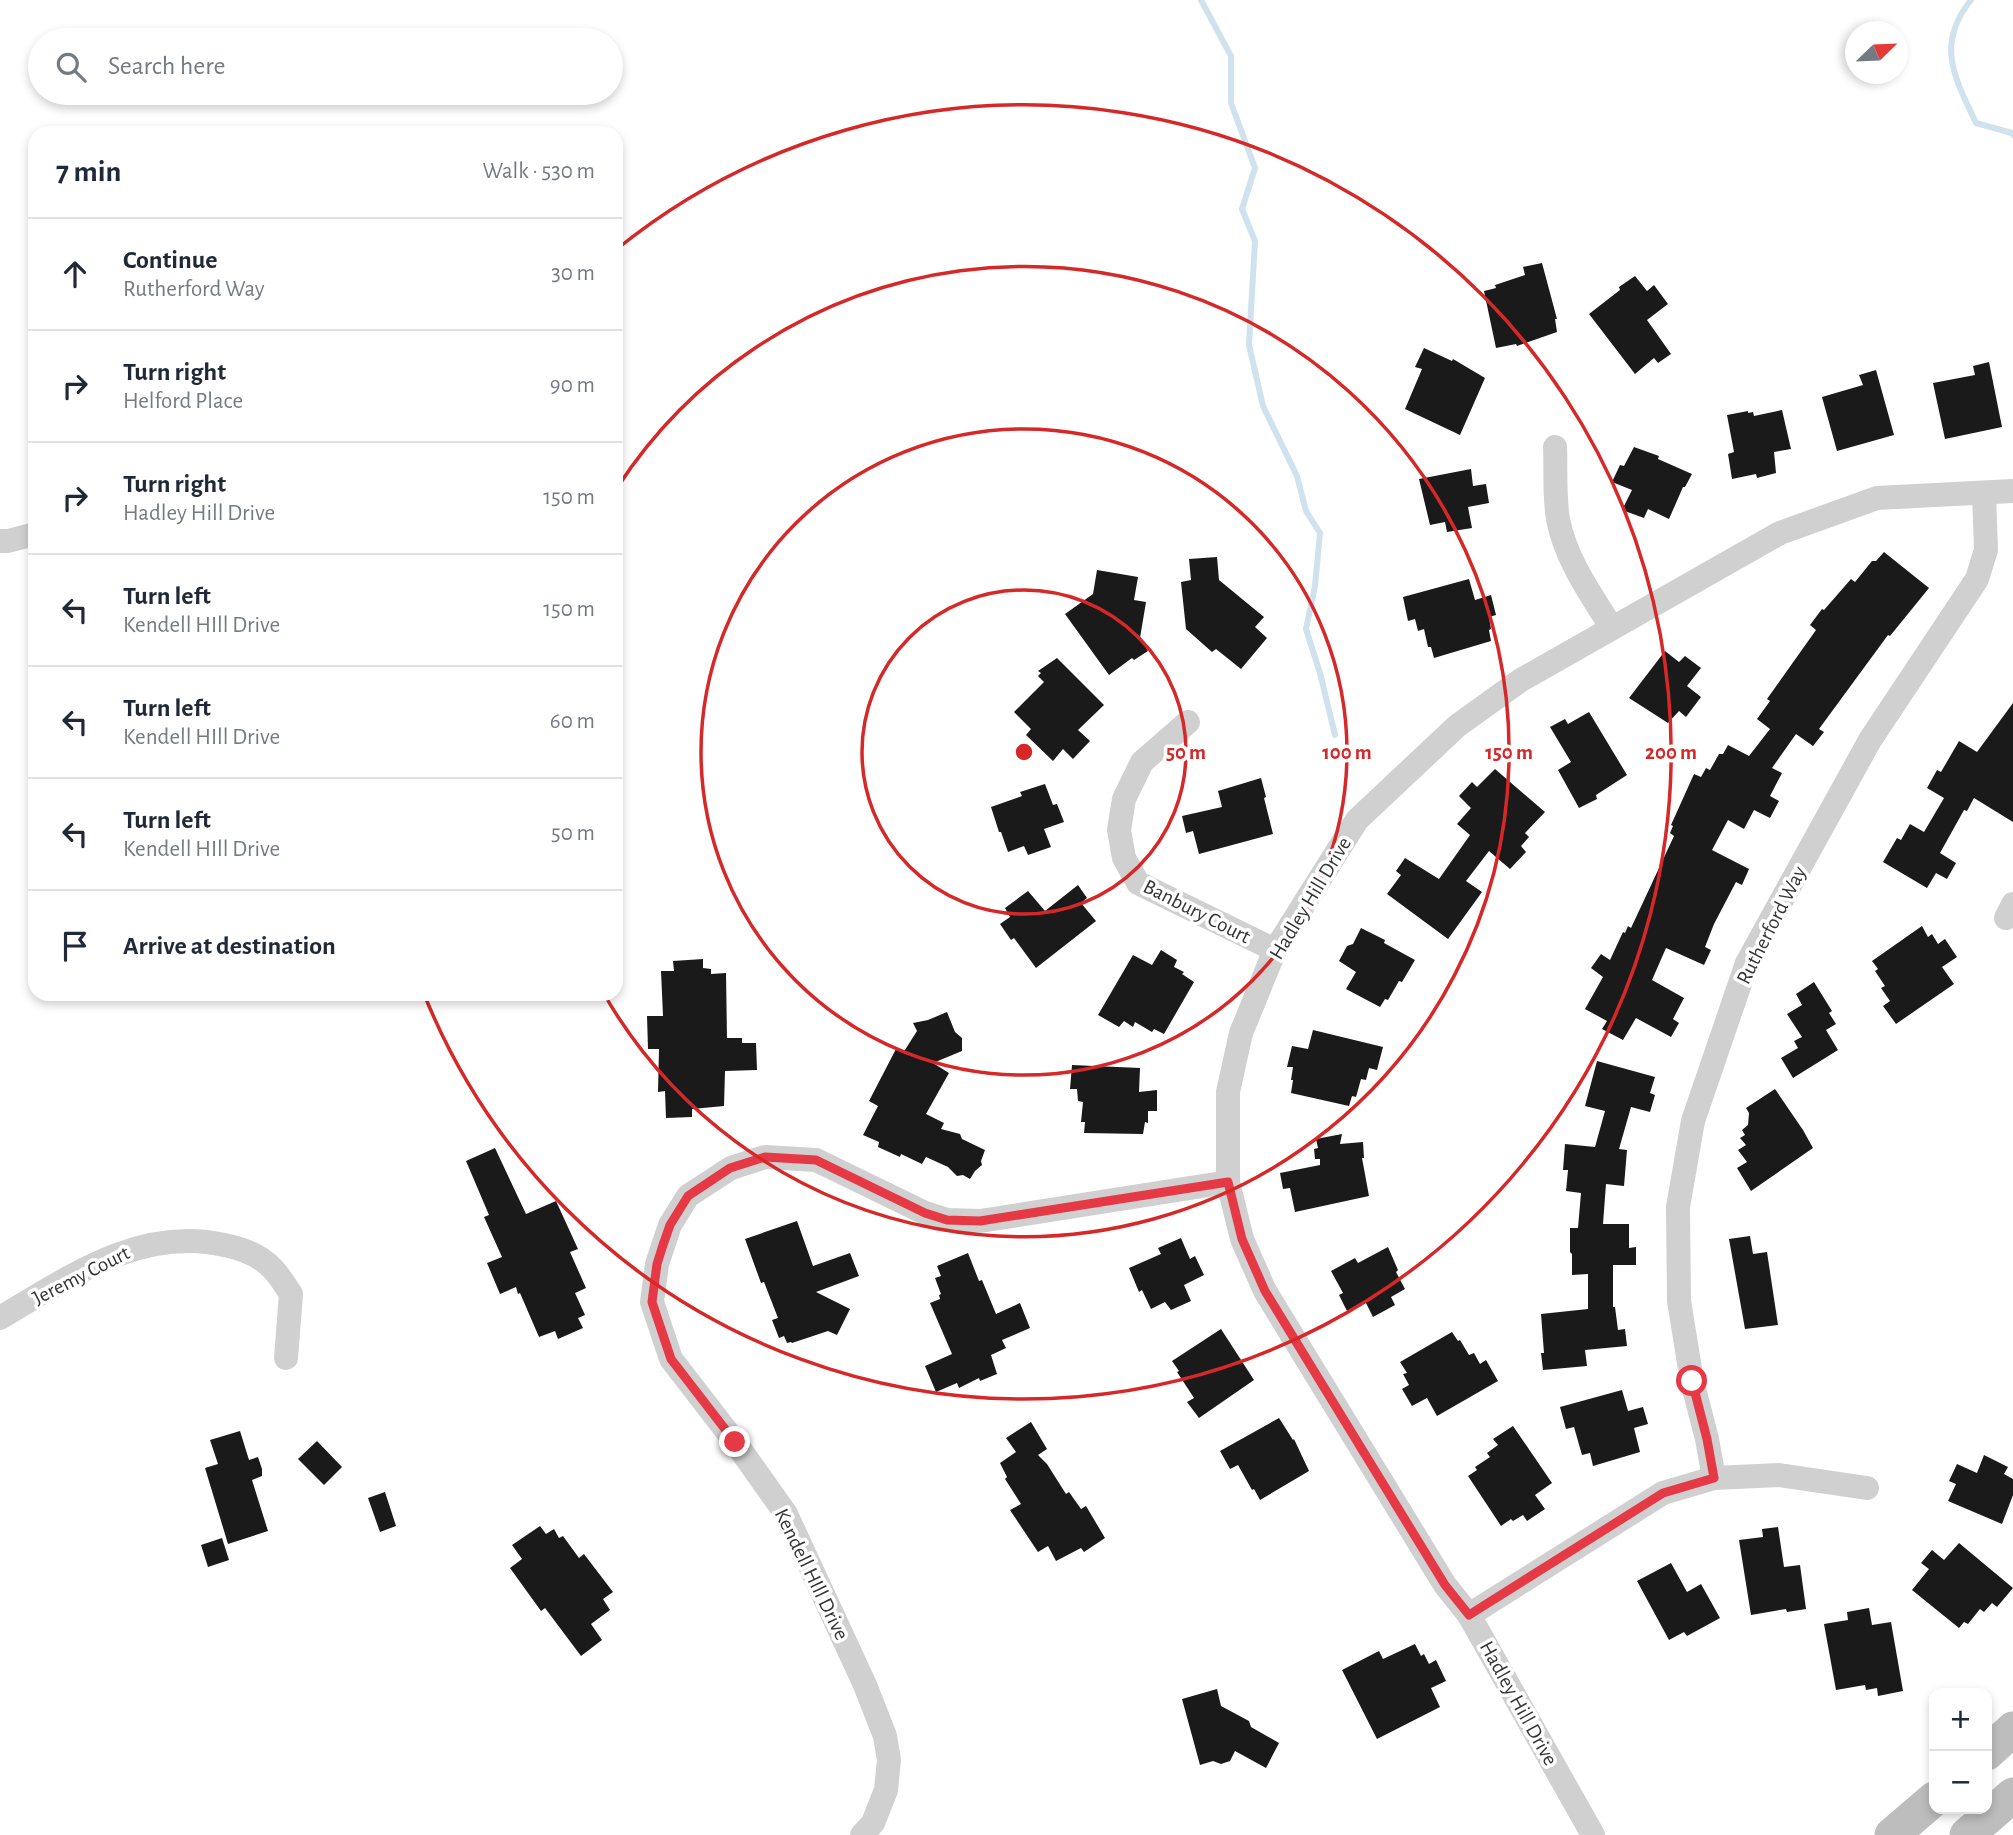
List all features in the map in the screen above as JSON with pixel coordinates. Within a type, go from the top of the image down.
[{"type":"main road","points":[[1990,1751],[2013,1729]]},
{"type":"main road","points":[[1967,1835],[2013,1795]]},
{"type":"main road","points":[[1892,1835],[1929,1803]]},
{"type":"street","points":[[1555,447],[1558,519],[1570,557],[1612,628]]},
{"type":"street","name":"Hadley Hill Drive","points":[[1593,1835],[1469,1615],[1445,1585],[1265,1291],[1242,1239],[1228,1182],[1228,1092],[1241,1033],[1275,950],[1357,820],[1457,726],[1521,680],[1780,533],[1877,498],[2013,491]]},
{"type":"street","name":"Rutherford Way","points":[[1714,1478],[1692,1381],[1679,1301],[1678,1207],[1693,1121],[1747,963],[1870,740],[1977,579],[1986,550],[1984,494]]},
{"type":"street","points":[[0,541],[28,536]]},
{"type":"street","name":"Banbury Court","points":[[1188,722],[1142,762],[1124,799],[1119,830],[1124,858],[1138,883],[1275,950]]},
{"type":"street","name":"Kendell HIll Drive","points":[[862,1835],[873,1823],[886,1790],[889,1760],[885,1736],[786,1514],[671,1359],[652,1302],[657,1264],[670,1225],[688,1196],[730,1168],[765,1157],[816,1160],[925,1213],[947,1220],[980,1221],[1228,1182]]},
{"type":"street","name":"Jeremy Court","points":[[0,1318],[73,1275],[131,1248],[171,1241],[208,1241],[242,1249],[271,1267],[291,1294],[286,1358]]},
{"type":"street","points":[[1469,1615],[1663,1493],[1714,1478],[1779,1475],[1867,1488]]},
{"type":"building","points":[[1542,263],[1557,319],[1557,332],[1517,346],[1496,348],[1484,291],[1525,275],[1523,267]]},
{"type":"building","points":[[1635,276],[1647,291],[1654,285],[1668,304],[1647,320],[1671,354],[1658,363],[1654,358],[1635,374],[1589,314]]},
{"type":"building","points":[[1424,348],[1452,361],[1453,359],[1485,378],[1460,435],[1405,409],[1422,369],[1415,367]]},
{"type":"building","points":[[1989,362],[2002,427],[1945,439],[1933,383],[1975,375],[1973,366]]},
{"type":"building","points":[[1876,370],[1894,435],[1837,451],[1822,397],[1863,385],[1859,375]]},
{"type":"building","points":[[1782,410],[1791,449],[1774,452],[1776,473],[1757,478],[1756,474],[1732,479],[1728,454],[1734,452],[1727,415],[1748,411],[1753,412],[1754,416]]},
{"type":"building","points":[[1634,447],[1659,456],[1658,459],[1692,474],[1669,519],[1648,509],[1644,518],[1622,510],[1632,490],[1612,482],[1620,465],[1624,466]]},
{"type":"building","points":[[1471,469],[1473,486],[1486,484],[1489,503],[1468,507],[1472,528],[1447,532],[1445,522],[1430,525],[1419,479]]},
{"type":"building","points":[[1884,552],[1929,588],[1890,636],[1888,635],[1819,729],[1824,732],[1813,746],[1796,734],[1772,768],[1782,773],[1770,796],[1779,801],[1770,818],[1754,810],[1744,829],[1728,820],[1712,850],[1749,869],[1742,885],[1736,882],[1714,924],[1705,947],[1711,950],[1704,965],[1666,948],[1652,980],[1684,998],[1673,1019],[1679,1023],[1671,1037],[1636,1018],[1623,1040],[1602,1029],[1607,1021],[1585,1009],[1603,977],[1591,968],[1601,954],[1610,960],[1623,932],[1625,933],[1628,926],[1631,928],[1674,836],[1670,833],[1673,826],[1671,825],[1694,774],[1701,777],[1706,768],[1710,770],[1728,745],[1749,756],[1770,729],[1757,719],[1770,701],[1767,699],[1816,630],[1810,625],[1851,579],[1855,582],[1872,561],[1876,561]]},
{"type":"building","points":[[1217,557],[1219,580],[1264,617],[1255,627],[1267,638],[1241,669],[1216,649],[1212,652],[1186,629],[1181,582],[1191,580],[1189,559]]},
{"type":"building","points":[[1097,570],[1138,577],[1134,600],[1146,602],[1140,638],[1148,651],[1134,660],[1132,658],[1109,675],[1065,614],[1093,594]]},
{"type":"building","points":[[1469,579],[1475,600],[1491,595],[1496,615],[1489,617],[1491,641],[1434,658],[1424,629],[1418,631],[1415,619],[1408,621],[1403,597]]},
{"type":"building","points":[[1665,651],[1679,662],[1685,656],[1701,668],[1687,686],[1701,697],[1686,717],[1679,711],[1668,723],[1629,698]]},
{"type":"building","points":[[1057,658],[1104,705],[1078,730],[1090,741],[1073,759],[1063,749],[1053,761],[1026,735],[1031,729],[1014,712],[1044,682],[1038,676],[1041,673],[1038,671]]},
{"type":"building","points":[[2013,703],[2013,822],[1974,798],[1967,811],[1964,810],[1940,853],[1956,863],[1947,879],[1936,873],[1927,888],[1883,862],[1897,838],[1901,840],[1910,824],[1924,832],[1944,798],[1927,788],[1937,770],[1941,772],[1959,741],[1977,752]]},
{"type":"building","points":[[1589,712],[1627,775],[1596,795],[1597,799],[1579,808],[1558,770],[1571,762],[1550,727],[1565,719],[1568,724]]},
{"type":"building","points":[[1495,769],[1545,812],[1525,833],[1529,837],[1521,846],[1526,852],[1510,869],[1489,851],[1466,881],[1482,892],[1448,939],[1387,894],[1401,875],[1396,871],[1405,858],[1439,879],[1470,835],[1457,824],[1471,808],[1459,796],[1472,782],[1477,787]]},
{"type":"building","points":[[1261,778],[1273,834],[1199,854],[1193,831],[1186,833],[1182,816],[1222,807],[1218,791]]},
{"type":"building","points":[[1045,784],[1053,805],[1057,804],[1064,822],[1044,829],[1051,847],[1028,855],[1024,846],[1008,852],[991,807],[1022,796],[1020,792]]},
{"type":"building","points":[[1078,885],[1087,898],[1081,903],[1096,921],[1036,968],[1000,924],[1010,917],[1005,908],[1028,891],[1045,911]]},
{"type":"building","points":[[1922,926],[1928,937],[1932,934],[1938,944],[1945,939],[1957,957],[1942,967],[1954,984],[1896,1024],[1883,1006],[1890,1001],[1881,988],[1885,986],[1872,961]]},
{"type":"building","points":[[1361,928],[1415,960],[1402,982],[1399,981],[1388,1000],[1385,999],[1380,1007],[1346,989],[1356,972],[1339,961],[1347,946],[1353,944]]},
{"type":"building","points":[[1161,950],[1177,960],[1174,967],[1194,982],[1164,1034],[1154,1029],[1152,1032],[1135,1022],[1133,1027],[1124,1021],[1119,1027],[1098,1015],[1133,955],[1152,965]]},
{"type":"building","points":[[703,959],[703,968],[711,969],[711,974],[726,973],[727,1038],[742,1038],[742,1043],[756,1043],[757,1070],[725,1071],[724,1106],[692,1109],[692,1117],[666,1118],[665,1091],[658,1092],[659,1049],[648,1049],[647,1016],[663,1016],[661,971],[674,971],[673,961]]},
{"type":"building","points":[[1814,982],[1832,1011],[1829,1013],[1836,1024],[1826,1030],[1838,1050],[1793,1078],[1781,1058],[1798,1048],[1794,1041],[1802,1037],[1787,1014],[1802,1005],[1796,994]]},
{"type":"building","points":[[947,1012],[955,1032],[962,1038],[962,1051],[933,1063],[949,1073],[926,1114],[944,1123],[941,1129],[960,1134],[962,1139],[985,1150],[982,1165],[970,1179],[963,1175],[957,1176],[948,1167],[926,1157],[922,1164],[901,1154],[900,1157],[878,1147],[879,1142],[863,1135],[878,1106],[869,1101],[896,1049],[903,1053],[917,1031],[913,1023]]},
{"type":"building","points":[[1313,1030],[1383,1047],[1377,1070],[1369,1068],[1366,1080],[1361,1079],[1356,1097],[1352,1096],[1349,1106],[1291,1093],[1293,1067],[1287,1067],[1292,1046],[1308,1049]]},
{"type":"building","points":[[1597,1061],[1655,1077],[1650,1093],[1655,1095],[1650,1112],[1631,1107],[1619,1149],[1627,1150],[1624,1186],[1606,1184],[1603,1224],[1629,1224],[1629,1248],[1636,1247],[1636,1265],[1613,1265],[1613,1307],[1618,1330],[1625,1329],[1627,1346],[1585,1350],[1587,1366],[1543,1370],[1541,1314],[1588,1309],[1588,1274],[1572,1275],[1570,1252],[1570,1228],[1578,1228],[1581,1193],[1566,1191],[1568,1170],[1563,1170],[1565,1144],[1595,1147],[1605,1111],[1585,1106]]},
{"type":"building","points":[[1072,1065],[1140,1068],[1139,1092],[1157,1090],[1157,1111],[1148,1111],[1148,1123],[1145,1122],[1143,1134],[1084,1133],[1085,1122],[1081,1122],[1083,1102],[1078,1101],[1077,1089],[1070,1089]]},
{"type":"building","points":[[1775,1089],[1813,1148],[1751,1191],[1737,1168],[1747,1162],[1738,1150],[1746,1145],[1740,1138],[1745,1135],[1742,1130],[1748,1125],[1749,1113],[1746,1108]]},
{"type":"building","points":[[1342,1134],[1340,1144],[1363,1142],[1362,1158],[1369,1196],[1295,1212],[1290,1188],[1283,1189],[1280,1173],[1320,1165],[1320,1159],[1315,1159],[1314,1149],[1318,1148],[1316,1139]]},
{"type":"building","points":[[495,1148],[526,1214],[556,1201],[578,1249],[570,1252],[586,1288],[575,1293],[585,1315],[578,1318],[583,1328],[558,1339],[555,1331],[539,1337],[516,1287],[500,1294],[487,1263],[502,1257],[484,1217],[489,1215],[466,1161]]},
{"type":"building","points":[[797,1221],[813,1266],[850,1253],[859,1276],[816,1292],[850,1309],[837,1335],[828,1331],[787,1343],[784,1336],[779,1338],[772,1320],[778,1318],[764,1282],[761,1283],[745,1239]]},
{"type":"building","points":[[1750,1236],[1753,1254],[1767,1252],[1778,1325],[1745,1329],[1729,1239]]},
{"type":"building","points":[[1181,1238],[1190,1259],[1195,1256],[1204,1275],[1184,1285],[1191,1301],[1171,1310],[1165,1302],[1151,1309],[1142,1290],[1139,1292],[1129,1268],[1161,1254],[1158,1248]]},
{"type":"building","points":[[1388,1247],[1405,1289],[1391,1297],[1395,1305],[1373,1317],[1365,1301],[1347,1311],[1339,1295],[1343,1293],[1331,1271],[1355,1258],[1358,1263]]},
{"type":"building","points":[[968,1253],[996,1314],[1020,1303],[1030,1328],[1002,1340],[1006,1348],[991,1355],[997,1374],[980,1381],[979,1378],[959,1388],[957,1383],[936,1392],[925,1366],[952,1354],[930,1303],[940,1299],[941,1294],[935,1278],[941,1276],[937,1266]]},
{"type":"building","points":[[1221,1329],[1254,1380],[1199,1418],[1187,1402],[1194,1398],[1172,1361]]},
{"type":"building","points":[[1452,1332],[1469,1355],[1474,1353],[1480,1364],[1486,1360],[1498,1381],[1437,1416],[1427,1398],[1412,1406],[1402,1389],[1409,1385],[1403,1374],[1407,1373],[1400,1362]]},
{"type":"building","points":[[1622,1390],[1628,1411],[1643,1407],[1648,1424],[1634,1428],[1640,1452],[1593,1466],[1590,1453],[1582,1455],[1574,1427],[1566,1429],[1560,1407]]},
{"type":"building","points":[[1279,1418],[1294,1439],[1309,1471],[1260,1500],[1238,1465],[1230,1469],[1220,1451]]},
{"type":"building","points":[[1031,1422],[1047,1449],[1038,1455],[1066,1494],[1069,1492],[1081,1509],[1086,1506],[1105,1538],[1084,1552],[1081,1548],[1056,1561],[1048,1546],[1038,1552],[1010,1510],[1021,1504],[1005,1479],[1007,1477],[1000,1463],[1016,1452],[1006,1438]]},
{"type":"building","points":[[1513,1426],[1552,1483],[1535,1495],[1545,1509],[1527,1521],[1523,1515],[1501,1526],[1468,1476],[1477,1470],[1475,1467],[1490,1457],[1487,1453],[1498,1445],[1493,1439]]},
{"type":"building","points":[[240,1431],[249,1460],[258,1457],[262,1469],[262,1476],[252,1480],[268,1531],[228,1544],[205,1468],[218,1464],[210,1440]]},
{"type":"building","points":[[317,1441],[342,1467],[324,1485],[298,1459]]},
{"type":"building","points":[[1984,1455],[2008,1467],[2004,1474],[2013,1479],[2013,1495],[2002,1524],[1948,1501],[1956,1484],[1949,1481],[1957,1464],[1977,1473]]},
{"type":"building","points":[[385,1492],[396,1526],[380,1532],[368,1498]]},
{"type":"building","points":[[540,1526],[546,1534],[554,1529],[559,1538],[563,1536],[579,1558],[584,1554],[613,1592],[603,1599],[610,1610],[591,1624],[602,1640],[581,1656],[545,1608],[541,1611],[510,1568],[522,1559],[512,1545]]},
{"type":"building","points":[[1778,1527],[1784,1567],[1800,1565],[1806,1609],[1787,1612],[1786,1609],[1751,1615],[1739,1540],[1763,1537],[1762,1529]]},
{"type":"building","points":[[222,1538],[229,1560],[208,1567],[201,1545]]},
{"type":"building","points":[[1959,1543],[2013,1588],[1997,1607],[1992,1603],[1984,1612],[1980,1609],[1968,1624],[1964,1622],[1959,1628],[1912,1590],[1929,1569],[1921,1563],[1932,1550],[1944,1560]]},
{"type":"building","points":[[1671,1563],[1687,1592],[1701,1584],[1720,1618],[1687,1636],[1684,1632],[1669,1640],[1637,1581]]},
{"type":"building","points":[[1869,1608],[1872,1625],[1891,1622],[1903,1691],[1878,1696],[1877,1688],[1866,1690],[1865,1685],[1836,1690],[1824,1624],[1848,1620],[1847,1612]]},
{"type":"building","points":[[1415,1644],[1429,1664],[1436,1660],[1446,1681],[1431,1688],[1440,1707],[1377,1739],[1342,1670],[1379,1651],[1383,1659]]},
{"type":"building","points":[[1217,1689],[1221,1706],[1249,1721],[1251,1727],[1279,1743],[1266,1768],[1235,1751],[1230,1761],[1221,1764],[1213,1761],[1200,1765],[1182,1699]]},
{"type":"waterway","points":[[1201,0],[1231,56],[1231,103],[1255,168],[1242,209],[1255,241],[1249,345],[1263,406],[1297,476],[1306,511],[1320,533],[1315,586],[1306,629],[1335,735]]},
{"type":"waterway","points":[[1971,0],[1960,16],[1951,47],[1956,76],[1976,123],[2013,135]]},
{"type":"route","points":[[735,1442],[671,1359],[652,1302],[657,1264],[663,1245],[670,1225],[688,1196],[730,1168],[765,1157],[816,1160],[925,1213],[947,1220],[980,1221],[1228,1182],[1242,1239],[1265,1291],[1445,1585],[1469,1615],[1663,1493],[1714,1478],[1692,1381]]}]
